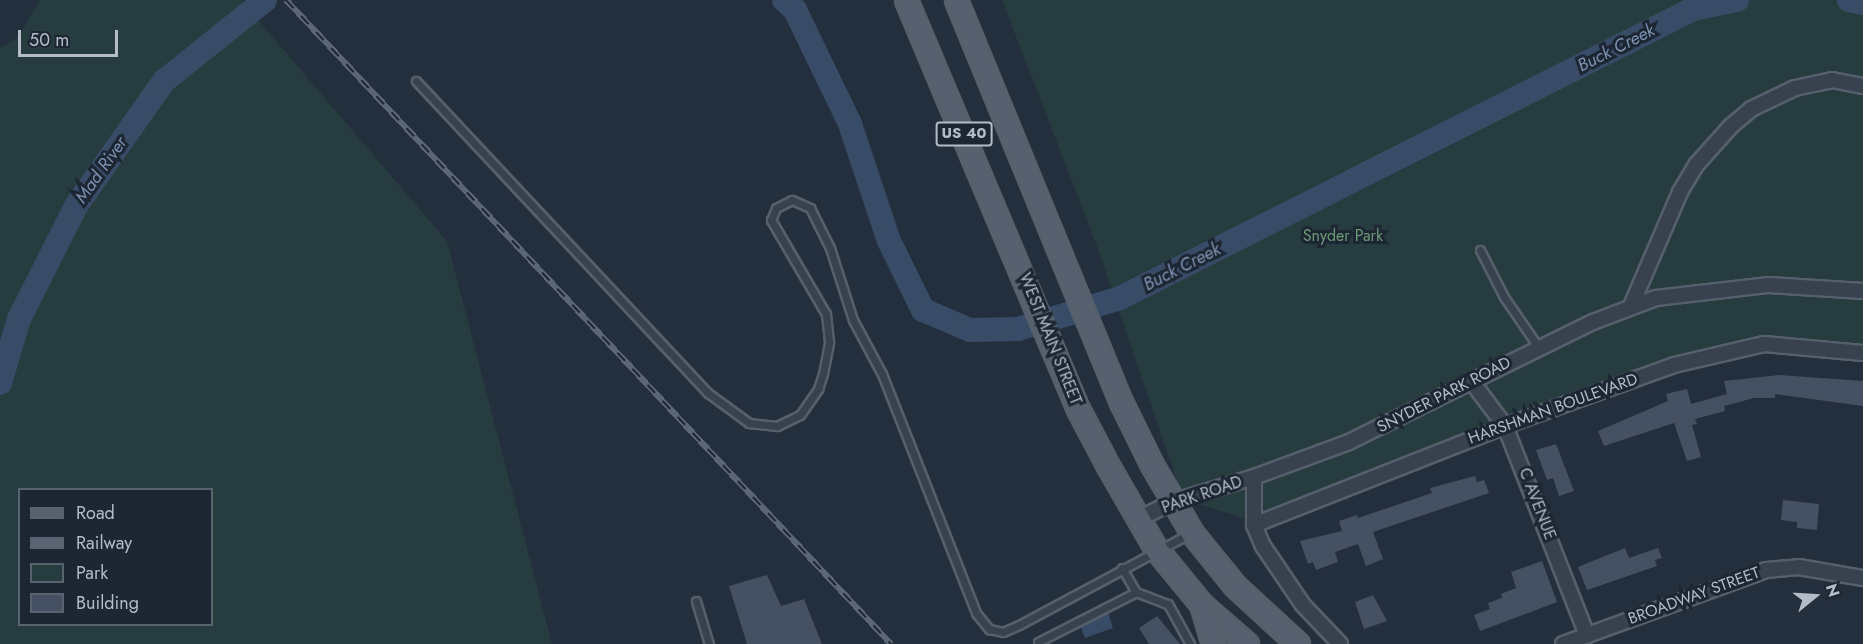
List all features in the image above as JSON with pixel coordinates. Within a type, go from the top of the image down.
[{"type":"main road","name":"WEST MAIN STREET","points":[[906,0],[1069,384],[1137,520],[1156,549],[1201,604],[1247,644]]},
{"type":"main road","name":"US 40","points":[[956,0],[1121,402],[1172,501],[1192,533],[1235,586],[1292,639]]},
{"type":"main road","points":[[1201,604],[1213,644]]},
{"type":"street","points":[[1630,306],[1680,192],[1697,164],[1731,126],[1751,110],[1795,88],[1832,80],[1863,86]]},
{"type":"street","name":"SNYDER PARK ROAD","points":[[1254,477],[1349,442],[1539,348],[1630,306],[1685,292],[1726,287],[1769,285],[1863,291]]},
{"type":"street","name":"HARSHMAN BOULEVARD","points":[[1254,525],[1505,426],[1624,382],[1736,349],[1786,344],[1863,353]]},
{"type":"street","name":"C AVENUE","points":[[1472,382],[1505,426],[1587,635]]},
{"type":"street","name":"PARK ROAD","points":[[1137,520],[1172,501],[1254,477],[1254,525],[1278,572],[1340,644]]},
{"type":"street","name":"BROADWAY STREET","points":[[1563,644],[1766,570],[1799,567],[1863,578]]},
{"type":"lane","points":[[416,81],[708,393],[737,416],[762,426],[777,426],[800,415],[818,389],[823,374],[829,342],[826,314],[771,220],[776,208],[792,200],[810,208],[830,248],[853,320],[882,374],[976,613],[989,629],[1003,632],[1019,625],[1156,549],[1192,533]]},
{"type":"lane","points":[[1480,250],[1504,297],[1539,348]]},
{"type":"lane","points":[[1122,568],[1136,592],[1168,604],[1190,644]]},
{"type":"lane","points":[[1038,642],[1136,592]]},
{"type":"lane","points":[[696,601],[709,644]]},
{"type":"green space","points":[[40,0],[241,0],[447,241],[552,644],[0,644],[0,48],[17,38]]},
{"type":"green space","name":"Snyder Park","points":[[1002,0],[1863,0],[1863,356],[1786,344],[1624,382],[1256,522],[1183,499],[1098,249]]},
{"type":"water","points":[[1106,606],[1113,628],[1085,638],[1079,622]]},
{"type":"building","points":[[1779,375],[1863,381],[1863,406],[1775,394],[1775,398],[1754,398],[1724,406],[1725,411],[1695,419],[1697,424],[1692,425],[1701,457],[1687,461],[1674,423],[1604,446],[1598,431],[1668,401],[1666,394],[1687,389],[1691,404],[1727,394],[1724,381]]},
{"type":"building","points":[[1556,444],[1574,491],[1559,496],[1553,478],[1547,480],[1536,450]]},
{"type":"building","points":[[1475,476],[1477,482],[1484,480],[1489,493],[1373,532],[1383,559],[1366,566],[1358,544],[1335,552],[1338,562],[1316,570],[1313,562],[1308,564],[1300,541],[1342,531],[1339,521],[1357,515],[1358,518],[1432,493],[1430,488]]},
{"type":"building","points":[[1783,500],[1819,504],[1817,530],[1797,528],[1797,522],[1781,520]]},
{"type":"building","points":[[1625,548],[1629,558],[1658,548],[1662,558],[1655,560],[1657,566],[1587,590],[1578,567]]},
{"type":"building","points":[[1542,561],[1557,602],[1480,631],[1474,615],[1490,609],[1488,603],[1502,598],[1501,594],[1516,588],[1511,572]]},
{"type":"building","points":[[767,575],[781,606],[804,599],[822,644],[747,644],[729,586]]},
{"type":"building","points":[[1373,595],[1387,621],[1364,629],[1355,602]]},
{"type":"building","points":[[1157,616],[1180,644],[1149,644],[1139,628]]},
{"type":"waterway","name":"Mad River","points":[[0,383],[19,319],[76,206],[164,81],[265,0]]},
{"type":"waterway","name":"Buck Creek","points":[[784,0],[795,10],[850,124],[889,241],[923,310],[970,330],[1018,329],[1120,298],[1693,9],[1737,0]]},
{"type":"waterway","name":"Buck Creek","points":[[1849,0],[1863,3]]},
{"type":"railway","points":[[286,0],[891,644]]}]
